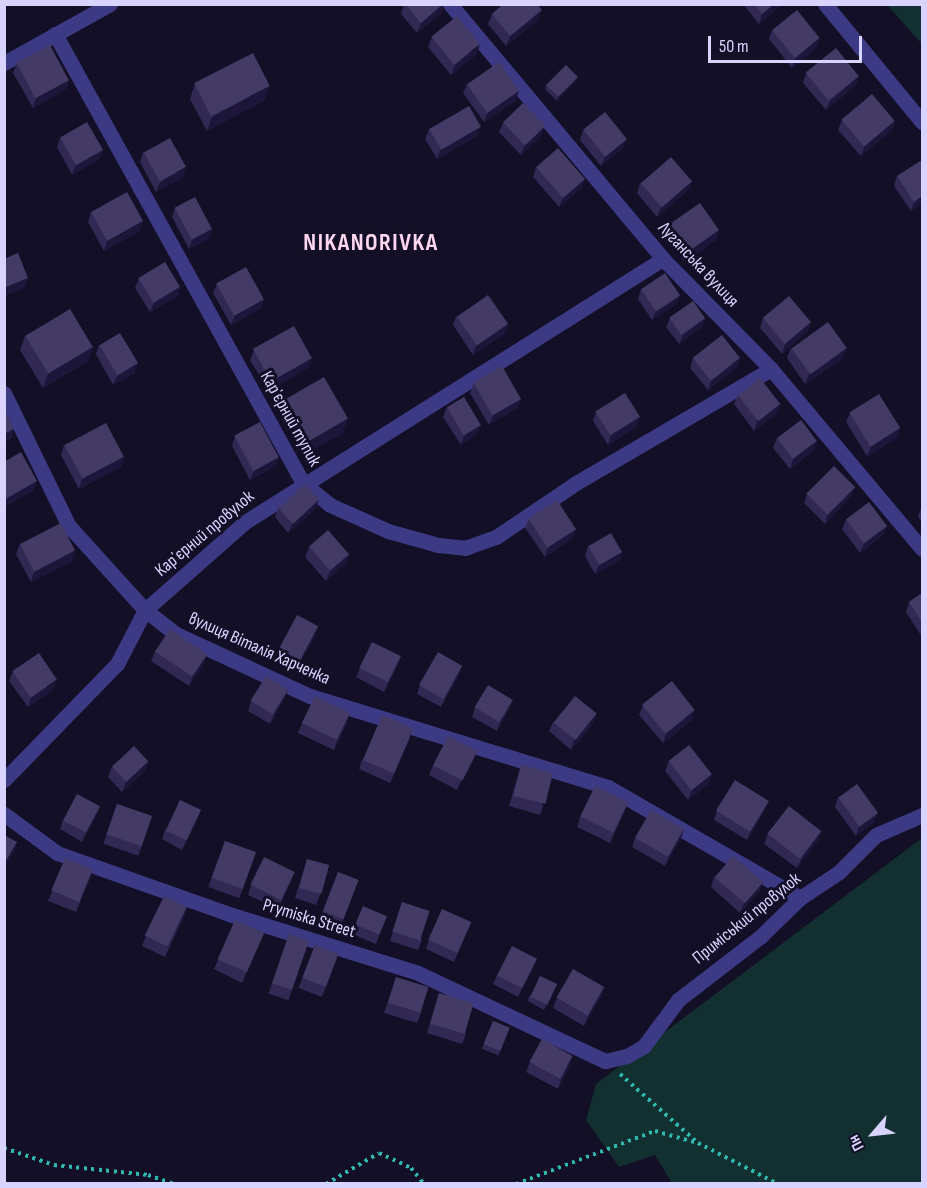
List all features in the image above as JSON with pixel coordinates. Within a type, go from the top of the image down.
[{"type":"street","points":[[4,63],[110,4]]},
{"type":"street","name":"Луганська вулиця","points":[[450,4],[663,259],[771,369],[922,549]]},
{"type":"street","points":[[825,4],[922,122]]},
{"type":"street","name":"Карʼєрний тупик","points":[[55,34],[303,483],[330,505],[388,531],[438,545],[465,548],[496,537],[576,483],[771,369]]},
{"type":"street","name":"Карʼєрний провулок","points":[[4,780],[117,664],[145,610],[245,522],[303,483],[663,259]]},
{"type":"street","name":"вулиця Віталія Харченка","points":[[4,393],[69,526],[145,610],[174,633],[310,696],[608,787],[800,898]]},
{"type":"street","name":"Prymiska Street","points":[[4,814],[57,853],[229,915],[418,973],[605,1061]]},
{"type":"street","name":"Приміський провулок","points":[[605,1061],[627,1056],[644,1046],[678,1000],[761,936],[800,898],[838,872],[876,835],[922,815]]},
{"type":"path","points":[[605,1061],[698,1143]]},
{"type":"path","points":[[516,1184],[655,1131],[698,1143],[778,1184]]},
{"type":"path","points":[[4,1148],[54,1166],[148,1175],[174,1184]]},
{"type":"path","points":[[326,1184],[379,1153],[411,1167],[424,1184]]},
{"type":"green space","points":[[887,5],[922,5],[922,44]]},
{"type":"green space","points":[[922,838],[922,1183],[672,1183],[655,1155],[619,1167],[586,1120],[596,1084]]},
{"type":"building","points":[[405,4],[443,4],[421,23]]},
{"type":"building","points":[[503,4],[537,4],[542,10],[510,36],[492,14]]},
{"type":"building","points":[[754,4],[774,4],[762,14]]},
{"type":"building","points":[[797,10],[820,38],[795,58],[772,30]]},
{"type":"building","points":[[457,16],[480,44],[454,65],[431,37]]},
{"type":"building","points":[[50,45],[69,80],[35,98],[16,63]]},
{"type":"building","points":[[836,48],[859,76],[828,101],[806,73]]},
{"type":"building","points":[[253,53],[270,86],[211,116],[194,83]]},
{"type":"building","points":[[499,62],[519,91],[487,113],[467,84]]},
{"type":"building","points":[[566,65],[578,77],[558,97],[546,85]]},
{"type":"building","points":[[872,94],[894,121],[864,147],[841,120]]},
{"type":"building","points":[[523,103],[545,126],[525,145],[503,122]]},
{"type":"building","points":[[469,106],[481,127],[441,150],[429,129]]},
{"type":"building","points":[[605,112],[627,139],[605,157],[583,130]]},
{"type":"building","points":[[87,122],[103,150],[76,165],[60,138]]},
{"type":"building","points":[[170,138],[186,167],[160,181],[144,153]]},
{"type":"building","points":[[558,148],[585,179],[563,198],[536,167]]},
{"type":"building","points":[[671,157],[692,181],[662,207],[641,183]]},
{"type":"building","points":[[922,160],[922,196],[914,202],[897,176]]},
{"type":"building","points":[[127,192],[143,221],[107,241],[91,212]]},
{"type":"building","points":[[195,197],[212,229],[192,240],[175,208]]},
{"type":"building","points":[[700,203],[719,230],[687,252],[668,225]]},
{"type":"building","points":[[18,253],[28,278],[4,288],[4,259]]},
{"type":"building","points":[[165,262],[180,287],[153,303],[138,278]]},
{"type":"building","points":[[246,267],[264,299],[234,316],[216,283]]},
{"type":"building","points":[[665,273],[680,295],[656,312],[641,289]]},
{"type":"building","points":[[488,295],[508,324],[477,345],[457,317]]},
{"type":"building","points":[[789,296],[811,322],[785,344],[763,318]]},
{"type":"building","points":[[693,301],[705,318],[681,335],[669,318]]},
{"type":"building","points":[[70,309],[93,347],[48,373],[25,336]]},
{"type":"building","points":[[828,322],[847,348],[810,374],[792,348]]},
{"type":"building","points":[[294,326],[312,358],[271,381],[253,349]]},
{"type":"building","points":[[120,333],[138,363],[117,375],[99,345]]},
{"type":"building","points":[[722,335],[740,358],[711,381],[693,358]]},
{"type":"building","points":[[502,366],[521,399],[492,415],[473,382]]},
{"type":"building","points":[[324,377],[348,419],[310,441],[286,399]]},
{"type":"building","points":[[760,378],[780,404],[758,421],[738,395]]},
{"type":"building","points":[[625,393],[640,417],[610,435],[595,412]]},
{"type":"building","points":[[879,394],[900,428],[871,446],[849,413]]},
{"type":"building","points":[[464,397],[481,425],[464,436],[447,407]]},
{"type":"building","points":[[4,410],[14,429],[4,434]]},
{"type":"building","points":[[801,420],[817,441],[793,459],[777,438]]},
{"type":"building","points":[[260,422],[279,457],[253,471],[234,436]]},
{"type":"building","points":[[106,423],[124,457],[82,479],[65,445]]},
{"type":"building","points":[[21,452],[37,481],[7,498],[4,493],[4,462]]},
{"type":"building","points":[[834,466],[855,487],[828,515],[806,494]]},
{"type":"building","points":[[305,484],[319,499],[293,524],[279,509]]},
{"type":"building","points":[[557,500],[576,529],[548,548],[528,519]]},
{"type":"building","points":[[869,502],[887,526],[864,543],[846,519]]},
{"type":"building","points":[[61,523],[75,551],[34,572],[20,544]]},
{"type":"building","points":[[328,530],[349,554],[330,571],[309,546]]},
{"type":"building","points":[[611,533],[622,552],[599,565],[588,546]]},
{"type":"building","points":[[922,593],[922,622],[909,602]]},
{"type":"building","points":[[297,615],[318,626],[299,662],[278,650]]},
{"type":"building","points":[[170,629],[207,654],[192,677],[155,651]]},
{"type":"building","points":[[372,642],[401,656],[388,682],[359,668]]},
{"type":"building","points":[[438,652],[462,666],[443,699],[419,685]]},
{"type":"building","points":[[39,653],[57,680],[30,697],[12,671]]},
{"type":"building","points":[[266,676],[288,690],[273,714],[251,701]]},
{"type":"building","points":[[672,681],[695,710],[665,734],[642,704]]},
{"type":"building","points":[[488,685],[513,700],[499,722],[475,707]]},
{"type":"building","points":[[315,696],[350,713],[337,740],[302,723]]},
{"type":"building","points":[[575,696],[597,714],[575,740],[554,722]]},
{"type":"building","points":[[382,715],[413,728],[394,773],[363,760]]},
{"type":"building","points":[[448,736],[477,751],[462,780],[433,765]]},
{"type":"building","points":[[689,745],[712,774],[691,790],[669,761]]},
{"type":"building","points":[[134,746],[148,761],[126,782],[112,766]]},
{"type":"building","points":[[521,765],[553,773],[545,804],[513,796]]},
{"type":"building","points":[[735,780],[769,801],[750,832],[716,811]]},
{"type":"building","points":[[857,784],[878,813],[860,827],[838,798]]},
{"type":"building","points":[[595,786],[628,802],[613,833],[580,817]]},
{"type":"building","points":[[77,794],[100,806],[86,833],[63,820]]},
{"type":"building","points":[[180,800],[201,810],[186,841],[166,831]]},
{"type":"building","points":[[117,804],[152,816],[142,846],[107,834]]},
{"type":"building","points":[[789,806],[821,831],[800,859],[767,834]]},
{"type":"building","points":[[651,810],[684,829],[668,857],[635,838]]},
{"type":"building","points":[[4,835],[17,842],[4,864]]},
{"type":"building","points":[[225,841],[256,852],[243,889],[212,878]]},
{"type":"building","points":[[733,856],[763,882],[745,903],[715,877]]},
{"type":"building","points":[[264,857],[295,872],[281,900],[250,885]]},
{"type":"building","points":[[65,858],[93,870],[79,902],[51,890]]},
{"type":"building","points":[[307,859],[329,865],[321,894],[299,888]]},
{"type":"building","points":[[338,872],[359,880],[343,919],[323,911]]},
{"type":"building","points":[[164,896],[186,907],[167,947],[145,936]]},
{"type":"building","points":[[402,902],[430,911],[420,940],[392,931]]},
{"type":"building","points":[[363,906],[387,916],[379,935],[355,924]]},
{"type":"building","points":[[442,909],[471,922],[457,953],[428,940]]},
{"type":"building","points":[[235,920],[264,933],[247,972],[218,959]]},
{"type":"building","points":[[289,934],[309,941],[292,990],[272,983]]},
{"type":"building","points":[[315,945],[338,954],[326,987],[302,978]]},
{"type":"building","points":[[512,946],[537,959],[522,988],[497,975]]},
{"type":"building","points":[[573,969],[604,987],[588,1016],[556,998]]},
{"type":"building","points":[[540,976],[557,984],[547,1005],[530,997]]},
{"type":"building","points":[[396,977],[429,987],[421,1013],[388,1003]]},
{"type":"building","points":[[439,993],[474,1003],[465,1034],[430,1024]]},
{"type":"building","points":[[493,1021],[510,1028],[500,1051],[484,1044]]},
{"type":"building","points":[[542,1039],[573,1056],[560,1079],[529,1062]]},
{"type":"district","name":"NIKANORIVKA","points":[[371,243]]}]
